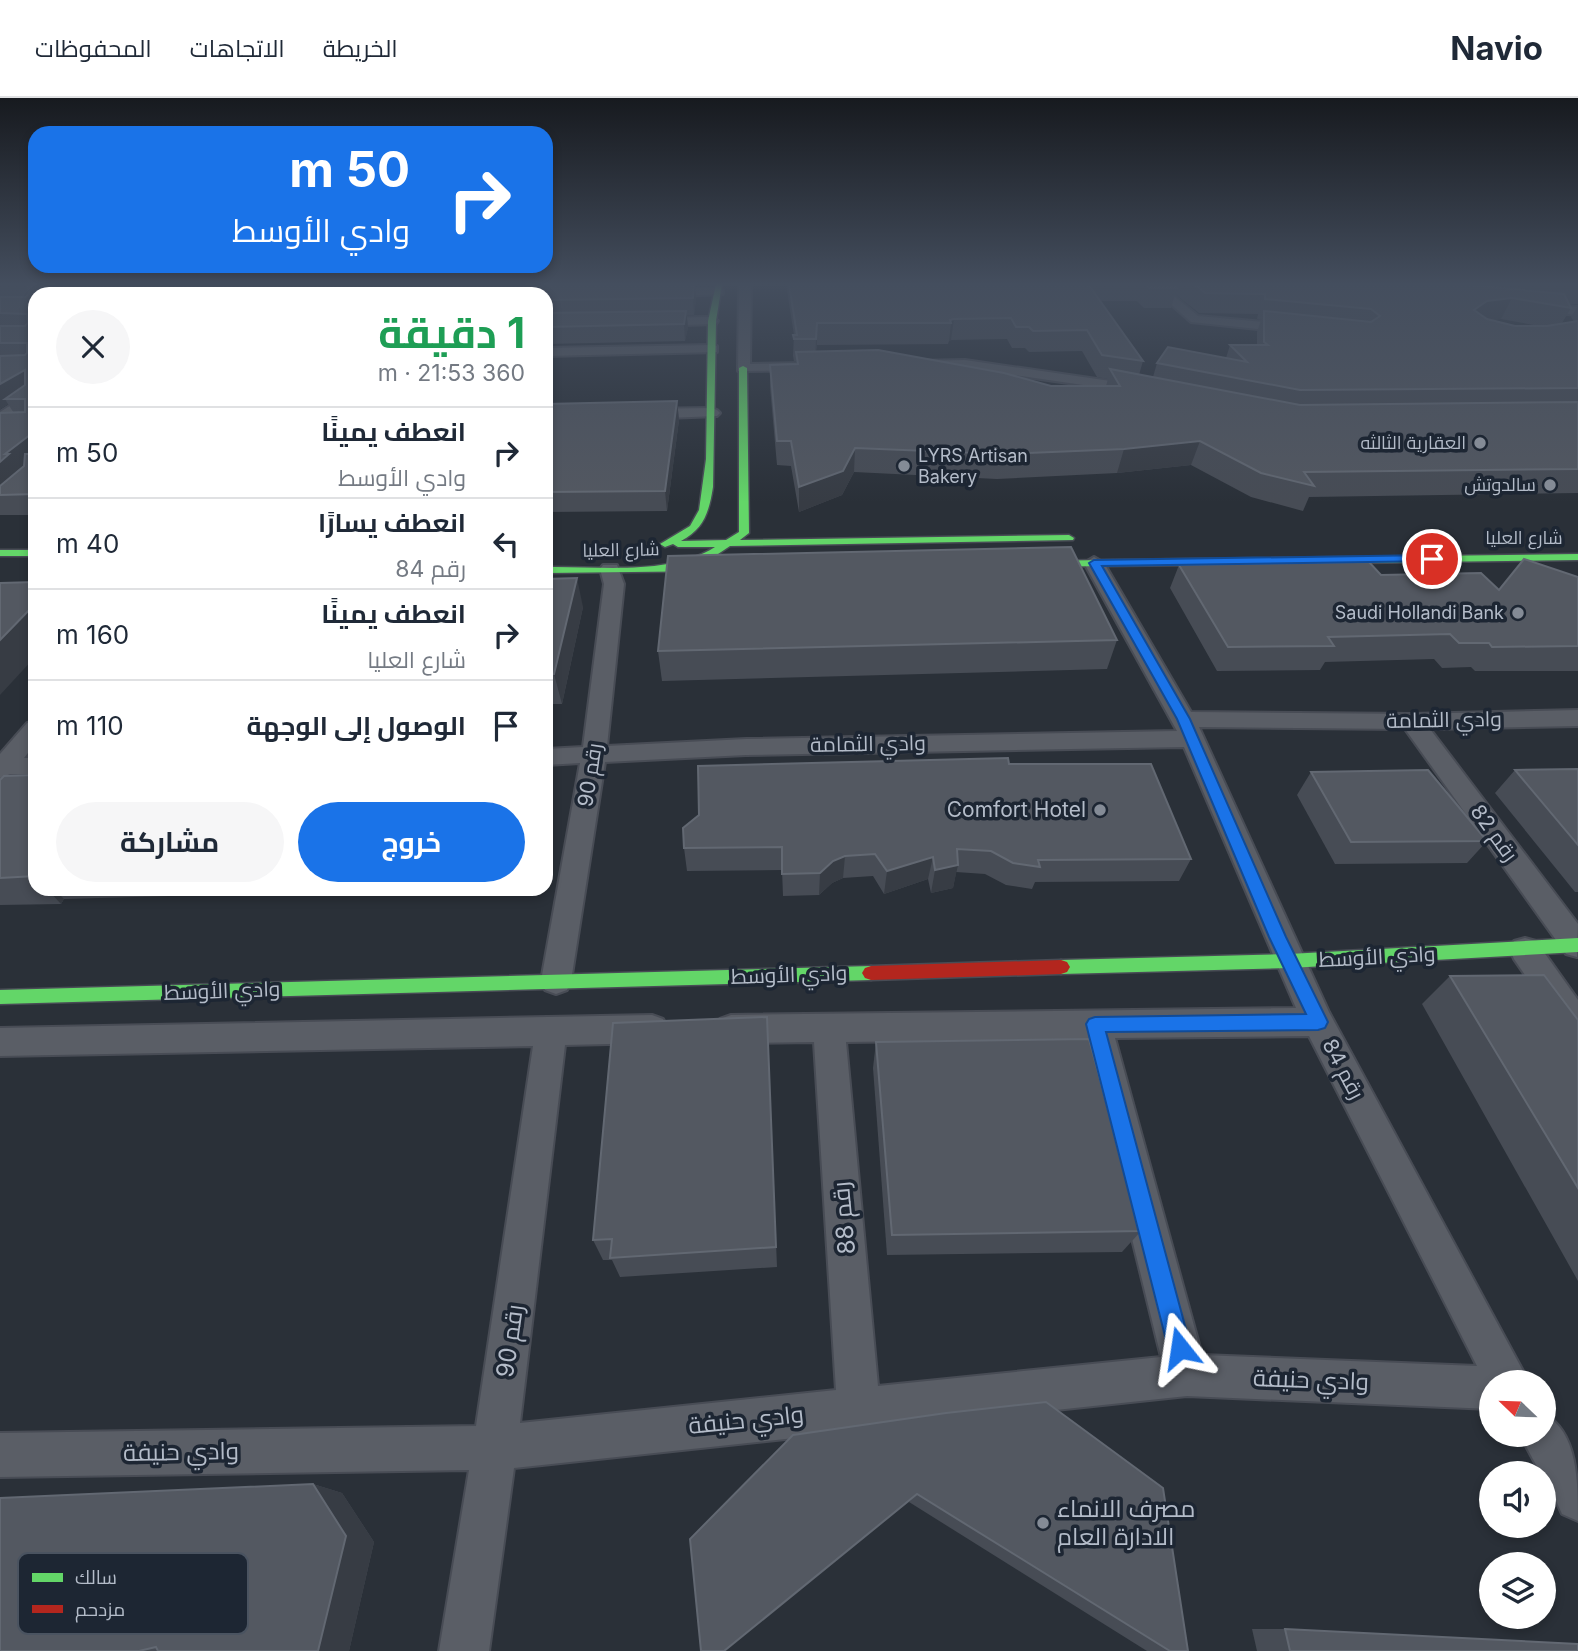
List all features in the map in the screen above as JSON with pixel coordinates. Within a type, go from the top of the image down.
[{"type":"main road","points":[[712,356],[707,501],[725,506],[744,502]]},
{"type":"main road","points":[[672,569],[708,556],[744,533],[743,368]]},
{"type":"main road","name":"شارع العليا","points":[[707,501],[698,524],[683,536],[659,544],[730,543],[1574,561]]},
{"type":"main road","name":"شارع العليا","points":[[1015,564],[1088,550]]},
{"type":"main road","points":[[0,553],[28,553]]},
{"type":"main road","name":"شارع العليا","points":[[553,570],[738,568]]},
{"type":"main road","name":"وادي الأوسط","points":[[0,997],[1289,961],[1525,950],[1577,945]]},
{"type":"street","points":[[744,356],[743,368],[826,366]]},
{"type":"street","points":[[895,365],[965,364],[1160,394]]},
{"type":"street","points":[[0,419],[28,399]]},
{"type":"street","points":[[629,414],[712,413]]},
{"type":"street","points":[[0,425],[23,425]]},
{"type":"street","name":"رقم 84","points":[[1088,550],[1187,729],[1318,1022],[1502,1370]]},
{"type":"street","name":"رقم 90","points":[[556,981],[594,756],[614,584],[610,569]]},
{"type":"street","name":"وادي الثمامة","points":[[553,757],[1187,729],[1412,722],[1573,723]]},
{"type":"street","name":"رقم 82","points":[[1412,722],[1577,945]]},
{"type":"street","points":[[1,767],[28,736]]},
{"type":"street","points":[[1,767],[28,765]]},
{"type":"street","points":[[1525,950],[1578,1026]]},
{"type":"street","points":[[0,1042],[551,1030],[1318,1022]]},
{"type":"street","points":[[1095,1024],[1186,1375]]},
{"type":"street","name":"رقم 88","points":[[829,1028],[859,1408]]},
{"type":"street","name":"رقم 90","points":[[464,1651],[495,1448],[551,1030]]},
{"type":"street","name":"وادي حنيفة","points":[[0,1455],[495,1448],[1186,1375],[1479,1387]]},
{"type":"building","points":[[0,356],[28,356],[28,436],[5,454],[9,454],[0,462],[0,413],[25,412],[25,399],[5,399],[25,385],[25,370],[0,384]]},
{"type":"building","points":[[797,356],[913,356],[1004,373],[1051,386],[1120,386],[1110,369],[1300,405],[1578,402],[1578,469],[1304,472],[1314,486],[1261,473],[1200,441],[1124,449],[1001,454],[855,448],[843,471],[799,487],[791,441],[777,441],[770,365],[798,364]]},
{"type":"building","points":[[1112,356],[1140,356],[1143,361]]},
{"type":"building","points":[[1161,356],[1218,356],[1247,362],[1241,356],[1578,356],[1578,388],[1300,390],[1157,363]]},
{"type":"building","points":[[677,401],[665,491],[553,492],[553,404]]},
{"type":"building","points":[[25,454],[28,454],[28,494],[0,495],[0,486],[24,466]]},
{"type":"building","points":[[1071,547],[1117,640],[658,651],[668,556]]},
{"type":"building","points":[[1524,559],[1578,577],[1578,646],[1492,647],[1489,643],[1459,643],[1450,634],[1328,637],[1334,646],[1228,647],[1179,565],[1369,562],[1381,575],[1481,573],[1499,590]]},
{"type":"building","points":[[577,578],[554,674],[553,674],[553,579]]},
{"type":"building","points":[[28,582],[28,611],[0,640],[0,583]]},
{"type":"building","points":[[1008,758],[1009,764],[1151,764],[1191,859],[1038,860],[1040,867],[1013,863],[991,851],[957,849],[958,865],[935,870],[933,857],[887,871],[875,854],[845,856],[833,861],[820,873],[782,874],[782,847],[684,848],[683,828],[699,815],[698,766]]},
{"type":"building","points":[[1578,769],[1578,845],[1515,770]]},
{"type":"building","points":[[1428,770],[1487,841],[1351,842],[1311,772]]},
{"type":"building","points":[[28,775],[28,876],[0,878],[0,780],[4,776]]},
{"type":"building","points":[[1544,975],[1578,1020],[1578,1188],[1450,976]]},
{"type":"building","points":[[767,1017],[776,1247],[610,1258],[612,1239],[593,1240],[613,1023]]},
{"type":"building","points":[[1089,1039],[1141,1231],[892,1235],[876,1042]]},
{"type":"building","name":"مصرف الانماء الادارة العام","points":[[1046,1402],[1163,1488],[1188,1651],[1170,1651],[917,1494],[724,1651],[701,1651],[690,1539],[793,1435]]},
{"type":"building","points":[[313,1484],[346,1536],[318,1651],[158,1651],[156,1647],[139,1651],[0,1651],[0,1498]]},
{"type":"building","points":[[1285,1629],[1578,1644],[1578,1651],[1290,1651]]},
{"type":"traffic: fast","points":[[665,544],[694,528],[704,510],[711,459],[711,356]]},
{"type":"traffic: fast","points":[[672,569],[708,556],[744,533],[743,368]]},
{"type":"traffic: fast","points":[[678,544],[1069,538]]},
{"type":"traffic: fast","points":[[0,553],[28,553]]},
{"type":"traffic: fast","points":[[1027,564],[1578,557]]},
{"type":"traffic: fast","points":[[553,570],[718,568]]},
{"type":"traffic: fast","points":[[1061,967],[1289,961],[1578,945]]},
{"type":"traffic: fast","points":[[0,997],[871,973]]},
{"type":"traffic: jam","points":[[871,973],[1061,967]]},
{"type":"place","name":"العقارية الثالثه","points":[[1480,443]]},
{"type":"place","name":"LYRS Artisan Bakery","points":[[904,466]]},
{"type":"place","name":"سالدوتش","points":[[1550,485]]},
{"type":"place","name":"Saudi Hollandi Bank","points":[[1518,613]]},
{"type":"place","name":"Comfort Hotel","points":[[1100,810]]},
{"type":"place","name":"مصرف الانماء الادارة العام","points":[[1043,1523]]},
{"type":"route","points":[[1180,1348],[1095,1024],[1318,1022],[1190,739],[1184,719],[1094,563],[1432,559]]}]
